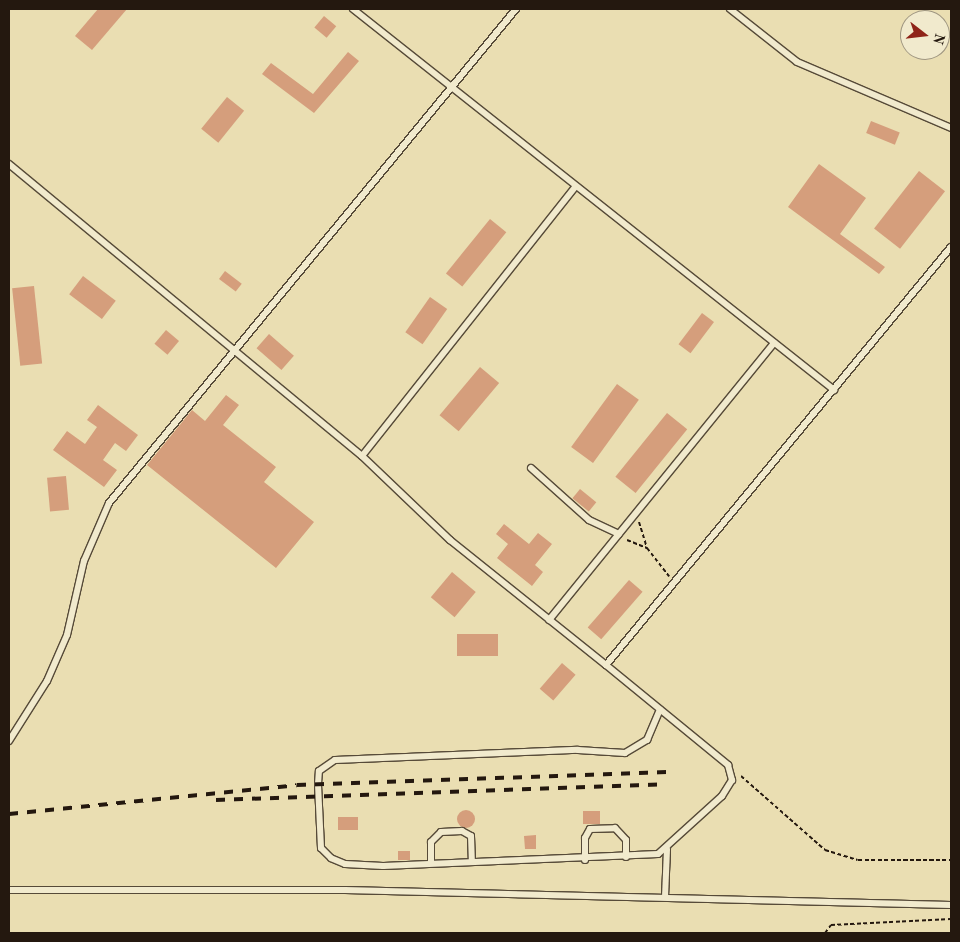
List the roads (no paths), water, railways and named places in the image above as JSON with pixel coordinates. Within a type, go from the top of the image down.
[{"type":"lane","points":[[353,9],[576,188],[834,390]]},
{"type":"lane","points":[[9,741],[46,681],[66,635],[95,526],[233,349],[516,9]]},
{"type":"lane","points":[[730,9],[797,62],[951,128]]},
{"type":"lane","points":[[9,164],[362,456],[450,540],[728,765],[732,780],[722,796],[667,849],[658,854],[585,860],[431,863],[345,864],[331,858],[320,848],[319,771],[335,760],[578,750],[625,753],[647,740],[660,710]]},
{"type":"lane","points":[[362,456],[576,188]]},
{"type":"lane","points":[[606,665],[951,247]]},
{"type":"lane","points":[[549,620],[774,343]]},
{"type":"lane","points":[[530,468],[589,520],[618,534]]},
{"type":"lane","points":[[585,860],[585,838],[590,829],[615,828],[626,840],[626,857]]},
{"type":"lane","points":[[431,863],[431,842],[441,832],[462,831],[471,836],[472,862]]},
{"type":"lane","points":[[665,897],[667,849]]},
{"type":"lane","points":[[9,890],[665,897],[951,906]]},
{"type":"railway","points":[[9,814],[297,785],[667,772]]},
{"type":"railway","points":[[216,800],[666,784]]}]
